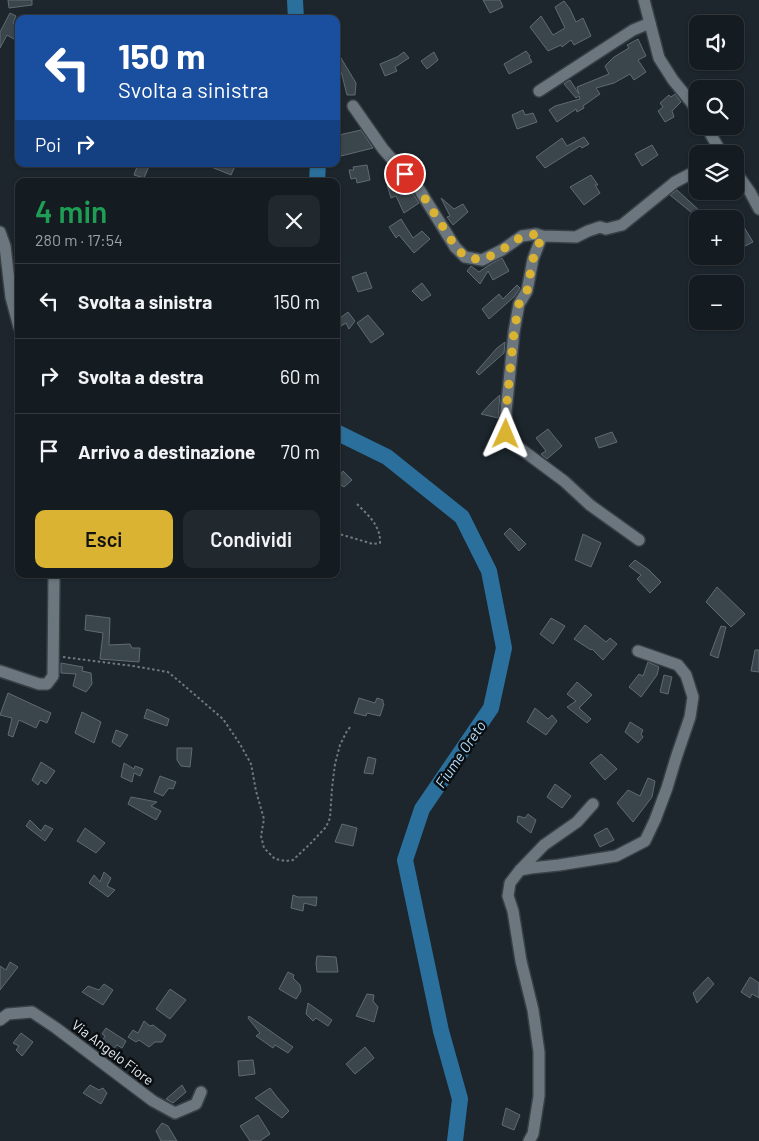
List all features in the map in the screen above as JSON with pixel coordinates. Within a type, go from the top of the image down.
[{"type":"street","points":[[644,0],[659,58],[673,80],[689,100]]},
{"type":"street","points":[[539,91],[633,30],[650,23]]},
{"type":"street","points":[[353,106],[384,149],[419,189],[455,246],[465,257],[482,260],[502,250],[522,236],[536,234],[542,236],[576,237],[600,227],[606,229],[622,225],[675,182],[689,175]]},
{"type":"street","points":[[744,184],[759,209]]},
{"type":"street","points":[[0,232],[6,246],[11,297],[15,312]]},
{"type":"street","points":[[542,236],[533,259],[527,291],[519,304],[514,332],[506,412],[506,434],[510,441],[564,481],[590,505],[639,540]]},
{"type":"street","points":[[0,671],[39,684],[47,684],[53,676],[54,578]]},
{"type":"street","points":[[520,870],[616,856],[645,841],[667,788],[690,717],[693,697],[686,675],[678,665],[638,651]]},
{"type":"street","points":[[529,1141],[533,1134],[539,1096],[539,1052],[533,1010],[513,911],[508,896],[510,883],[544,845],[577,822],[592,804]]},
{"type":"street","name":"Via Angelo Fiore","points":[[0,1020],[8,1014],[32,1012],[153,1101],[174,1113],[196,1104],[201,1092]]},
{"type":"path","points":[[340,534],[373,544],[380,543],[377,528],[370,516],[357,504]]},
{"type":"path","points":[[53,656],[168,672],[223,719],[251,764],[264,819],[261,836],[264,848],[275,859],[286,862],[293,860],[326,828],[330,818],[335,764],[340,745],[352,726]]},
{"type":"building","points":[[8,0],[32,0],[32,5],[9,8]]},
{"type":"building","points":[[483,0],[500,0],[503,7],[490,13]]},
{"type":"building","points":[[564,1],[576,22],[583,18],[591,36],[574,45],[571,40],[562,47],[561,45],[548,51],[530,27],[541,16],[553,35],[565,28],[555,7]]},
{"type":"building","points":[[10,13],[15,16],[13,23],[15,24],[15,40],[7,35],[0,48],[0,32]]},
{"type":"building","points":[[638,39],[646,56],[638,60],[646,72],[634,80],[630,74],[614,83],[596,88],[600,94],[583,106],[584,108],[577,112],[576,109],[557,122],[549,110],[555,106],[580,99],[579,96],[576,98],[564,84],[570,80],[579,94],[577,87],[609,74],[605,66],[614,57],[629,48],[627,45]]},
{"type":"building","points":[[526,51],[532,62],[509,74],[504,64]]},
{"type":"building","points":[[404,52],[409,58],[395,67],[397,71],[385,76],[380,64]]},
{"type":"building","points":[[434,52],[438,60],[427,69],[421,61]]},
{"type":"building","points":[[340,56],[356,83],[355,95],[347,95]]},
{"type":"building","points":[[675,94],[681,102],[672,111],[674,117],[665,122],[658,111],[663,107],[660,103],[669,95],[671,97]]},
{"type":"building","points":[[523,110],[525,115],[533,113],[537,122],[517,129],[512,115]]},
{"type":"building","points":[[361,130],[373,148],[341,156],[340,135]]},
{"type":"building","points":[[584,137],[589,144],[582,148],[580,146],[545,168],[536,157],[562,138],[567,146]]},
{"type":"building","points":[[652,145],[658,155],[642,166],[635,154]]},
{"type":"building","points":[[367,165],[370,180],[357,183],[356,178],[351,179],[349,170],[354,170],[353,167]]},
{"type":"building","points":[[137,167],[149,167],[144,178],[134,175]]},
{"type":"building","points":[[211,167],[235,167],[231,175]]},
{"type":"building","points":[[591,175],[598,185],[595,185],[600,193],[584,205],[570,187]]},
{"type":"building","points":[[397,183],[398,186],[405,185],[419,203],[404,213],[396,196],[391,198],[387,185]]},
{"type":"building","points":[[677,190],[699,210],[689,210],[670,195]]},
{"type":"building","points":[[441,198],[454,209],[463,204],[468,212],[453,225],[447,217],[450,216]]},
{"type":"building","points":[[401,219],[413,238],[422,231],[430,239],[414,253],[399,235],[396,238],[389,227]]},
{"type":"building","points":[[744,227],[753,242],[744,246]]},
{"type":"building","points":[[502,258],[509,271],[493,280],[488,271],[480,284],[467,271],[471,266],[479,272]]},
{"type":"building","points":[[366,272],[372,288],[358,292],[352,277]]},
{"type":"building","points":[[422,283],[431,295],[422,301],[412,291]]},
{"type":"building","points":[[517,285],[520,288],[514,297],[489,319],[482,309],[499,294],[503,299]]},
{"type":"building","points":[[348,312],[355,321],[349,329],[346,323],[340,327],[340,318]]},
{"type":"building","points":[[368,315],[384,334],[371,343],[357,323]]},
{"type":"building","points":[[505,342],[504,353],[479,375],[476,372],[497,348]]},
{"type":"building","points":[[500,395],[498,418],[481,414],[492,402]]},
{"type":"building","points":[[548,429],[562,446],[547,459],[541,454],[546,451],[536,438]]},
{"type":"building","points":[[612,432],[617,442],[599,448],[595,438]]},
{"type":"building","points":[[343,471],[352,480],[344,487],[340,484],[340,476]]},
{"type":"building","points":[[510,528],[526,544],[519,551],[504,534]]},
{"type":"building","points":[[583,534],[601,543],[591,567],[575,560]]},
{"type":"building","points":[[635,560],[661,582],[650,593],[637,579],[641,575],[629,566]]},
{"type":"building","points":[[717,587],[745,614],[731,627],[706,602]]},
{"type":"building","points":[[86,615],[110,618],[109,645],[130,644],[132,648],[140,648],[139,662],[100,659],[103,633],[85,630]]},
{"type":"building","points":[[551,618],[565,626],[553,644],[540,634]]},
{"type":"building","points":[[585,625],[606,642],[610,638],[617,644],[603,660],[592,649],[574,639]]},
{"type":"building","points":[[721,626],[726,627],[718,658],[710,655]]},
{"type":"building","points":[[755,650],[759,650],[759,672],[751,671]]},
{"type":"building","points":[[648,662],[659,667],[657,675],[641,697],[629,687],[639,674],[643,676]]},
{"type":"building","points":[[61,663],[83,667],[82,671],[91,673],[92,684],[86,692],[73,686],[76,674],[61,673]]},
{"type":"building","points":[[664,675],[672,677],[668,694],[660,692]]},
{"type":"building","points":[[577,682],[592,695],[579,708],[591,719],[587,723],[567,707],[576,701],[567,694]]},
{"type":"building","points":[[8,693],[51,713],[47,723],[40,720],[36,728],[19,720],[13,737],[8,735],[12,718],[0,715]]},
{"type":"building","points":[[359,698],[375,703],[377,698],[383,700],[384,704],[380,716],[367,713],[366,716],[354,713]]},
{"type":"building","points":[[535,708],[548,719],[552,715],[557,721],[546,735],[527,722]]},
{"type":"building","points":[[147,709],[169,719],[167,726],[144,718]]},
{"type":"building","points":[[82,712],[101,722],[94,743],[75,733]]},
{"type":"building","points":[[630,722],[643,730],[641,734],[643,737],[638,743],[625,732]]},
{"type":"building","points":[[116,730],[128,735],[120,747],[112,742]]},
{"type":"building","points":[[177,748],[192,748],[190,767],[181,766],[177,760]]},
{"type":"building","points":[[601,754],[617,769],[605,780],[590,763]]},
{"type":"building","points":[[368,757],[376,759],[373,774],[364,773]]},
{"type":"building","points":[[41,762],[55,771],[46,784],[41,780],[38,785],[32,780]]},
{"type":"building","points":[[124,763],[134,769],[135,766],[143,769],[140,776],[134,773],[132,782],[121,777]]},
{"type":"building","points":[[160,776],[176,782],[173,789],[169,788],[163,796],[154,792]]},
{"type":"building","points":[[648,778],[655,781],[652,797],[633,822],[617,803],[628,790],[640,796]]},
{"type":"building","points":[[555,784],[571,796],[562,808],[547,797]]},
{"type":"building","points":[[131,797],[157,802],[151,806],[161,811],[156,820],[128,804]]},
{"type":"building","points":[[528,814],[536,820],[531,833],[517,822],[518,816],[525,818]]},
{"type":"building","points":[[30,820],[41,831],[45,825],[53,829],[45,841],[26,826]]},
{"type":"building","points":[[342,824],[357,828],[353,846],[335,842]]},
{"type":"building","points":[[85,828],[105,843],[96,853],[77,841]]},
{"type":"building","points":[[607,828],[614,840],[600,847],[594,835]]},
{"type":"building","points":[[104,872],[111,878],[107,886],[115,890],[108,897],[89,883],[94,875],[100,882]]},
{"type":"building","points":[[293,895],[298,897],[317,897],[316,906],[304,903],[303,911],[291,908]]},
{"type":"building","points":[[317,956],[336,957],[338,972],[317,972]]},
{"type":"building","points":[[10,962],[18,967],[0,990],[0,966],[6,970]]},
{"type":"building","points":[[288,972],[294,975],[293,978],[300,985],[301,991],[296,999],[279,989]]},
{"type":"building","points":[[708,977],[714,984],[697,1003],[693,993]]},
{"type":"building","points":[[750,977],[759,983],[759,998],[752,994],[750,998],[741,992]]},
{"type":"building","points":[[104,984],[113,990],[103,1005],[82,992],[88,986],[99,990]]},
{"type":"building","points":[[170,989],[186,1000],[170,1019],[156,1009]]},
{"type":"building","points":[[367,994],[374,995],[373,1001],[378,1007],[374,1022],[356,1016]]},
{"type":"building","points":[[308,1003],[332,1020],[328,1026],[316,1018],[313,1021],[306,1014]]},
{"type":"building","points":[[249,1016],[293,1047],[288,1053],[275,1045],[273,1048],[256,1036],[260,1033],[248,1018]]},
{"type":"building","points":[[144,1021],[166,1035],[162,1042],[155,1042],[149,1047],[139,1040],[136,1042],[128,1037],[133,1030],[138,1033]]},
{"type":"building","points":[[106,1028],[126,1041],[122,1048],[117,1045],[110,1054],[100,1045],[105,1036],[102,1034]]},
{"type":"building","points":[[21,1033],[33,1042],[22,1056],[16,1050],[19,1046],[13,1043]]},
{"type":"building","points":[[365,1047],[374,1058],[355,1074],[346,1064]]},
{"type":"building","points":[[253,1060],[255,1074],[239,1076],[238,1061]]},
{"type":"building","points":[[90,1085],[99,1090],[103,1088],[107,1093],[101,1104],[83,1093]]},
{"type":"building","points":[[182,1085],[186,1092],[173,1103],[166,1099]]},
{"type":"building","points":[[270,1088],[289,1111],[282,1118],[255,1098]]},
{"type":"building","points":[[506,1108],[520,1115],[514,1130],[502,1125]]},
{"type":"building","points":[[258,1115],[270,1134],[260,1141],[250,1141],[240,1126]]},
{"type":"building","points":[[162,1123],[168,1126],[177,1141],[161,1141],[156,1131]]},
{"type":"waterway","name":"Fiume Oreto","points":[[295,0],[296,15]]},
{"type":"waterway","name":"Fiume Oreto","points":[[317,178],[318,167]]},
{"type":"waterway","name":"Fiume Oreto","points":[[340,434],[387,457],[462,517],[489,571],[504,648],[491,708],[422,809],[405,860],[441,1031],[460,1099],[455,1141]]},
{"type":"route","points":[[405,174],[419,189],[455,246],[465,257],[482,260],[502,250],[522,236],[536,234],[542,236],[533,259],[527,291],[519,304],[514,332],[506,412],[506,434]]}]
